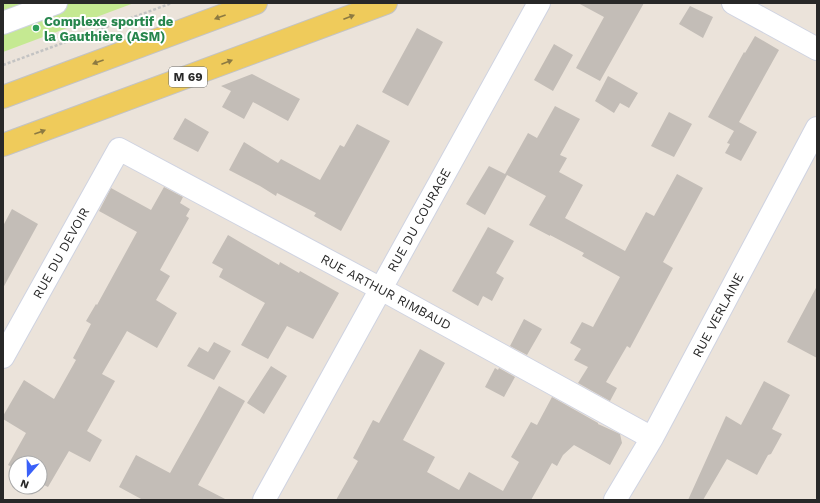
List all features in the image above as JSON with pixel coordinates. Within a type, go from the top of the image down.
[{"type":"main road","points":[[3,97],[256,3]]},
{"type":"main road","name":"M 69","points":[[3,146],[386,3]]},
{"type":"main road","points":[[3,92],[39,83]]},
{"type":"street","points":[[3,23],[56,3]]},
{"type":"street","name":"RUE DU COURAGE","points":[[264,500],[539,3]]},
{"type":"street","points":[[733,3],[817,49]]},
{"type":"street","name":"RUE VERLAINE","points":[[615,500],[652,438],[817,128]]},
{"type":"street","name":"RUE ARTHUR RIMBAUD","points":[[119,149],[381,289],[652,438]]},
{"type":"street","name":"RUE DU DEVOIR","points":[[3,357],[119,149]]},
{"type":"path","points":[[3,65],[172,3]]},
{"type":"green space","name":"Complexe sportif de la Gauthière (ASM)","points":[[3,3],[134,3],[3,52]]},
{"type":"building","points":[[578,3],[644,3],[600,81],[576,68],[604,17]]},
{"type":"building","points":[[690,6],[713,17],[703,38],[679,24]]},
{"type":"building","points":[[417,28],[443,42],[408,106],[382,92]]},
{"type":"building","points":[[755,36],[779,50],[739,122],[757,132],[741,161],[725,153],[730,144],[727,143],[734,131],[708,117],[744,52],[745,53]]},
{"type":"building","points":[[554,44],[573,55],[553,91],[534,80]]},
{"type":"building","points":[[252,74],[300,99],[288,121],[253,102],[244,119],[222,107],[231,91],[221,86]]},
{"type":"building","points":[[608,76],[638,93],[629,108],[620,103],[614,113],[595,101]]},
{"type":"building","points":[[555,106],[580,119],[560,155],[567,158],[559,172],[583,185],[565,218],[625,251],[646,212],[654,216],[677,174],[703,188],[663,262],[673,268],[630,348],[627,346],[606,382],[617,388],[610,401],[578,383],[588,367],[574,360],[581,349],[570,343],[582,322],[593,327],[620,277],[582,256],[584,253],[529,225],[546,196],[507,175],[485,215],[466,204],[489,166],[505,174],[528,133],[537,138]]},
{"type":"building","points":[[669,112],[692,124],[674,157],[651,146]]},
{"type":"building","points":[[185,118],[209,132],[198,152],[173,139]]},
{"type":"building","points":[[357,124],[390,141],[341,231],[314,216],[316,213],[277,193],[276,196],[229,170],[244,142],[278,163],[281,159],[320,180],[340,145],[344,147]]},
{"type":"building","points":[[164,187],[183,197],[180,203],[190,209],[186,216],[189,218],[160,270],[170,276],[156,300],[177,313],[157,348],[127,331],[102,374],[115,381],[87,431],[102,440],[90,462],[69,451],[48,487],[48,455],[14,455],[26,433],[3,419],[3,416],[24,380],[54,399],[76,360],[73,358],[91,324],[86,321],[96,304],[97,305],[137,232],[99,211],[111,188],[151,210]]},
{"type":"building","points":[[12,209],[38,224],[3,288],[3,226]]},
{"type":"building","points":[[488,227],[514,241],[496,273],[504,278],[492,301],[483,296],[478,306],[452,291]]},
{"type":"building","points":[[228,235],[279,265],[280,262],[299,273],[300,271],[339,293],[313,339],[287,326],[268,359],[241,345],[265,303],[219,277],[223,269],[212,263]]},
{"type":"building","points":[[817,286],[817,358],[787,342]]},
{"type":"building","points":[[524,319],[542,329],[527,355],[510,346]]},
{"type":"building","points":[[214,342],[231,351],[214,380],[187,366],[199,347],[208,352]]},
{"type":"building","points":[[420,349],[445,363],[403,440],[435,457],[427,472],[459,490],[469,472],[503,491],[519,462],[511,457],[531,422],[537,425],[552,397],[598,424],[620,434],[622,443],[610,465],[574,445],[563,455],[557,466],[552,463],[531,500],[336,500],[358,461],[353,458],[373,420],[379,423]]},
{"type":"building","points":[[271,366],[287,376],[264,414],[247,403]]},
{"type":"building","points":[[495,368],[498,370],[499,368],[515,377],[504,397],[485,387]]},
{"type":"building","points":[[764,381],[790,395],[772,429],[782,434],[771,454],[768,455],[757,475],[727,459],[703,500],[688,500],[726,416],[741,425]]},
{"type":"building","points":[[219,386],[245,401],[198,485],[227,500],[143,500],[119,487],[136,455],[170,473]]},
{"type":"place","name":"Complexe sportif de la Gauthière (ASM)","points":[[36,28]]}]
